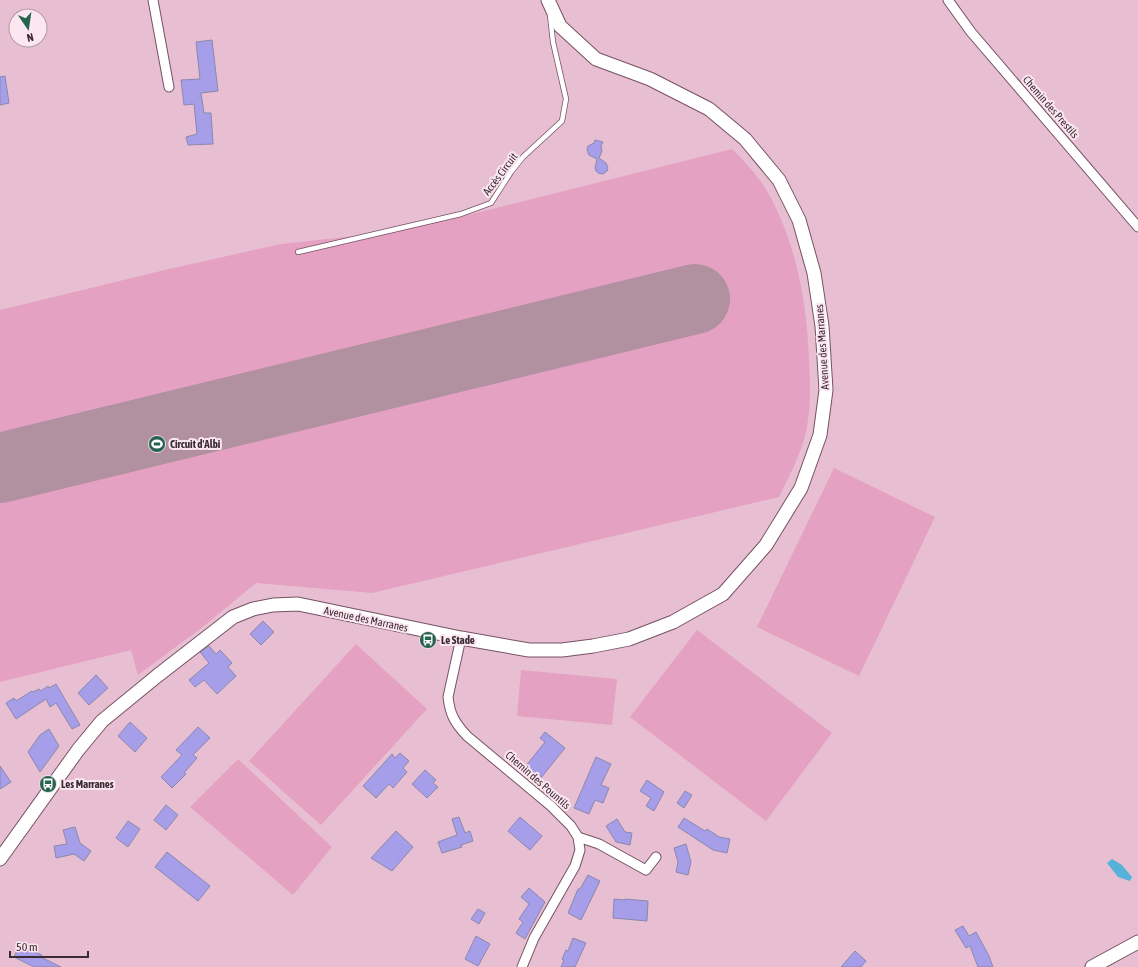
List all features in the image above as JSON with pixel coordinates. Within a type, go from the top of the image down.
[{"type":"street","points":[[153,0],[169,87]]},
{"type":"street","name":"Chemin des Prestils","points":[[948,0],[976,38],[1138,227]]},
{"type":"street","name":"Avenue des Marranes","points":[[0,859],[78,750],[102,721],[233,617],[253,609],[273,605],[298,604],[461,638],[529,650],[562,650],[593,646],[629,639],[673,622],[723,594],[766,545],[801,488],[820,435],[826,390],[822,326],[814,273],[799,220],[779,180],[745,140],[709,109],[650,79],[596,59],[560,26],[548,1]]},
{"type":"street","name":"Chemin des Pountils","points":[[461,638],[449,706],[455,723],[467,736],[552,806],[571,826],[578,837]]},
{"type":"street","points":[[522,967],[534,938],[575,866],[580,850],[578,837],[599,844],[646,870],[656,857]]},
{"type":"street","points":[[1092,967],[1138,942]]},
{"type":"lane","name":"Accès Circuit","points":[[298,252],[460,214],[491,203],[511,172],[523,157],[562,121],[566,99],[553,42],[548,1]]},
{"type":"shaded area","points":[[732,149],[761,181],[782,222],[800,280],[806,320],[810,390],[809,412],[801,450],[779,497],[372,593],[256,583],[204,626],[138,675],[131,650],[0,682],[0,310],[169,269],[281,244],[355,236],[455,213],[456,218]],"holes":[[[689,276],[700,324],[315,416],[303,370]]]},
{"type":"shaded area","points":[[834,468],[935,517],[859,676],[757,627]]},
{"type":"shaded area","points":[[697,630],[832,733],[766,821],[630,717]]},
{"type":"shaded area","points":[[356,644],[427,709],[321,825],[249,761]]},
{"type":"shaded area","points":[[521,670],[617,679],[612,725],[517,716]]},
{"type":"shaded area","points":[[238,759],[332,847],[293,895],[190,807]]},
{"type":"water","points":[[1112,859],[1122,865],[1132,877],[1130,881],[1118,877],[1107,863]]},
{"type":"building","points":[[212,40],[218,91],[201,93],[204,113],[211,113],[213,144],[188,145],[186,137],[197,134],[194,104],[184,105],[181,80],[200,79],[196,42]]},
{"type":"building","points":[[5,76],[9,103],[0,105],[0,77]]},
{"type":"building","points":[[595,140],[603,142],[601,146],[602,151],[599,158],[606,163],[608,168],[603,174],[596,171],[595,168],[597,159],[589,155],[587,150],[588,146],[594,143]]},
{"type":"building","points":[[263,621],[274,632],[261,645],[250,634]]},
{"type":"building","points":[[209,646],[216,654],[220,650],[232,663],[228,667],[236,676],[217,694],[204,680],[195,687],[189,680],[209,663],[200,652]]},
{"type":"building","points":[[96,675],[108,688],[89,705],[78,693]]},
{"type":"building","points":[[56,684],[80,725],[72,729],[56,703],[50,707],[46,699],[16,719],[6,703],[14,698],[16,701],[32,691],[33,692],[39,689],[41,691],[48,686],[49,688]]},
{"type":"building","points":[[130,722],[147,738],[135,752],[118,736]]},
{"type":"building","points":[[198,727],[210,738],[193,755],[197,758],[184,773],[186,774],[172,788],[161,777],[182,755],[176,750]]},
{"type":"building","points":[[49,729],[59,746],[40,772],[28,752],[40,735]]},
{"type":"building","points":[[545,732],[565,748],[536,784],[521,772],[545,742],[540,738]]},
{"type":"building","points":[[400,753],[409,761],[403,768],[407,772],[393,788],[389,784],[376,798],[363,786],[392,754],[395,758]]},
{"type":"building","points":[[596,757],[611,764],[601,785],[609,788],[603,803],[595,800],[589,814],[574,808]]},
{"type":"building","points":[[0,766],[11,782],[0,789]]},
{"type":"building","points":[[425,770],[436,780],[433,783],[438,787],[427,798],[412,784]]},
{"type":"building","points":[[647,780],[664,792],[654,811],[646,806],[651,798],[640,791]]},
{"type":"building","points":[[685,791],[692,795],[684,808],[677,803]]},
{"type":"building","points":[[166,805],[178,815],[166,830],[154,820]]},
{"type":"building","points":[[459,817],[465,833],[470,831],[473,841],[461,845],[462,847],[442,853],[438,842],[457,835],[452,819]]},
{"type":"building","points":[[520,817],[542,836],[530,850],[508,831]]},
{"type":"building","points":[[684,818],[705,831],[707,829],[719,837],[730,839],[727,853],[713,850],[678,827]]},
{"type":"building","points":[[617,819],[625,832],[632,833],[630,845],[616,842],[606,826]]},
{"type":"building","points":[[128,821],[140,829],[128,847],[116,838]]},
{"type":"building","points":[[75,827],[80,843],[91,851],[84,861],[74,854],[56,858],[54,846],[67,844],[63,830]]},
{"type":"building","points":[[396,831],[413,847],[392,871],[371,858]]},
{"type":"building","points":[[686,844],[691,862],[688,875],[676,872],[678,862],[674,848]]},
{"type":"building","points":[[167,852],[210,886],[198,901],[155,867]]},
{"type":"building","points":[[588,875],[600,881],[581,920],[568,913],[578,889],[580,889]]},
{"type":"building","points":[[529,888],[545,902],[525,939],[516,933],[523,922],[519,919],[529,904],[521,897]]},
{"type":"building","points":[[614,899],[648,901],[647,921],[613,918]]},
{"type":"building","points":[[478,909],[485,913],[479,924],[471,919]]},
{"type":"building","points":[[963,926],[969,936],[976,932],[989,956],[993,967],[978,967],[970,946],[966,948],[955,930]]},
{"type":"building","points":[[476,936],[490,944],[478,966],[465,959]]},
{"type":"building","points":[[573,938],[586,943],[575,967],[561,967],[564,960],[562,959],[566,950],[568,951]]},
{"type":"building","points":[[21,942],[31,947],[30,950],[42,955],[41,957],[61,967],[34,967],[14,957]]},
{"type":"building","points":[[855,951],[866,961],[861,967],[841,967]]},
{"type":"runway","points":[[0,468],[695,299]]},
{"type":"place","name":"Circuit d'Albi","points":[[157,444]]},
{"type":"place","name":"Le Stade","points":[[428,640]]},
{"type":"place","name":"Les Marranes","points":[[48,784]]}]
